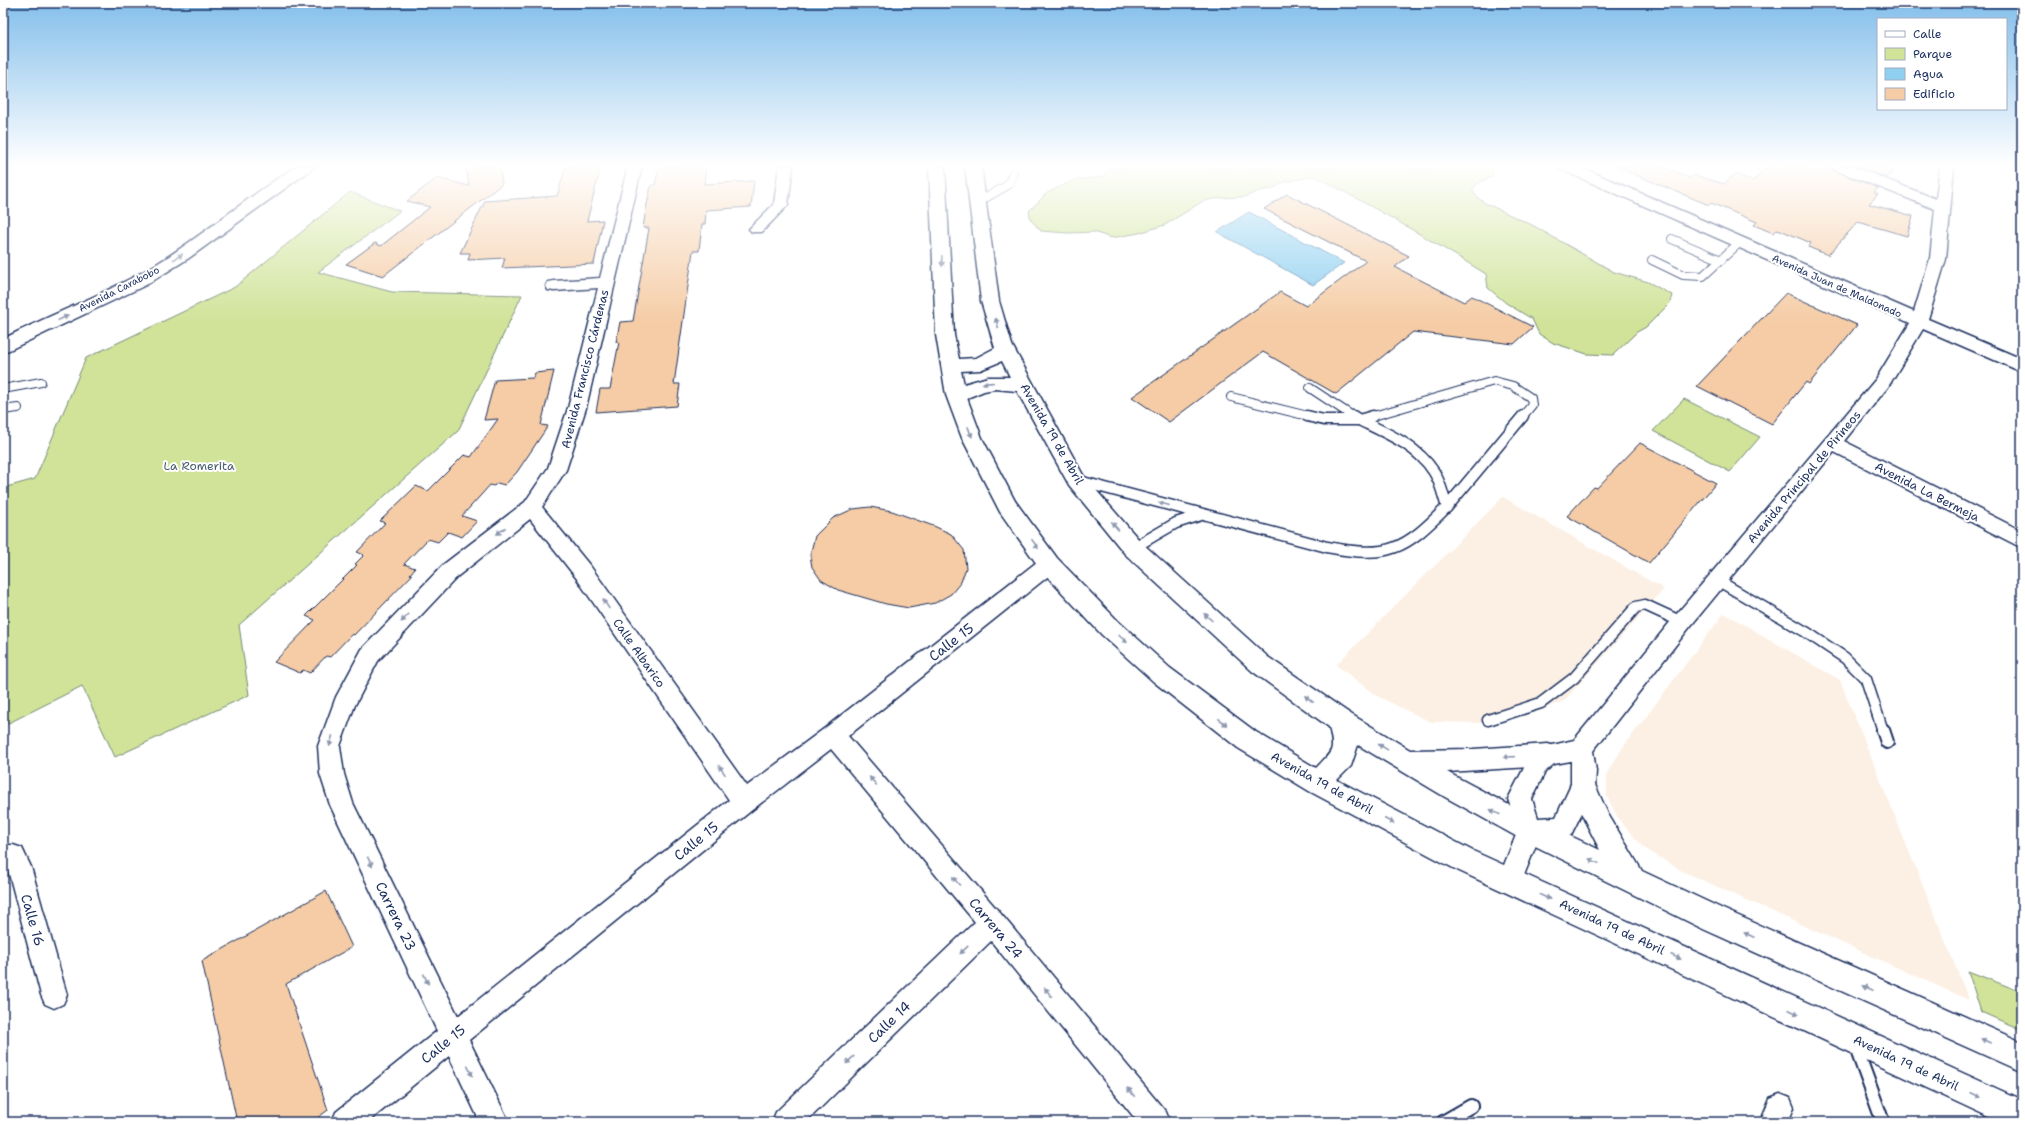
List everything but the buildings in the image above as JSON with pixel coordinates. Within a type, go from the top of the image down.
[{"type":"main road","name":"Avenida Carabobo","points":[[3,335],[122,276],[159,255],[210,218]]},
{"type":"main road","name":"Avenida Carabobo","points":[[3,347],[140,281],[182,254],[231,218]]},
{"type":"main road","name":"Avenida 19 de Abril","points":[[939,218],[945,335],[956,395],[972,438],[1007,506],[1049,564],[1110,628],[1162,675],[1247,740],[1318,783],[1427,841],[2022,1116]]},
{"type":"main road","name":"Avenida 19 de Abril","points":[[980,218],[990,301],[1005,350],[1076,480],[1133,548],[1260,664],[1340,721],[1406,761],[1530,830],[1713,919],[2022,1057]]},
{"type":"main road","points":[[950,364],[963,366],[978,365],[989,361],[1005,350]]},
{"type":"main road","points":[[956,395],[980,383],[993,382],[1023,385]]},
{"type":"main road","points":[[1318,783],[1342,758],[1346,746],[1340,721]]},
{"type":"main road","points":[[1406,761],[1473,760],[1548,755]]},
{"type":"main road","points":[[1583,786],[1606,840],[1633,880]]},
{"type":"street","name":"Avenida Francisco Cárdenas","points":[[344,704],[370,655],[381,643],[451,570],[532,507],[548,485],[562,459],[577,408],[622,218]]},
{"type":"street","points":[[757,229],[768,218]]},
{"type":"street","name":"Avenida Juan de Maldonado","points":[[1684,218],[2022,366]]},
{"type":"street","name":"Avenida Principal de Pirineos","points":[[1581,750],[1682,622],[1882,383],[1919,322],[1938,260],[1942,218]]},
{"type":"street","points":[[554,286],[607,282]]},
{"type":"street","name":"Avenida La Bermeja","points":[[1832,443],[2022,540]]},
{"type":"street","name":"Calle Albarico","points":[[532,507],[584,573],[744,802]]},
{"type":"street","name":"Calle 15","points":[[346,1122],[744,802],[833,735],[1049,564]]},
{"type":"street","name":"Carrera 23","points":[[344,704],[329,746],[334,780],[342,804],[495,1122]]},
{"type":"street","name":"Carrera 24","points":[[833,735],[992,922],[1156,1122]]},
{"type":"street","points":[[1510,880],[1530,830],[1520,799],[1538,765],[1548,755],[1581,750],[1584,772],[1583,786],[1563,827],[1530,830]]},
{"type":"street","name":"Calle 16","points":[[3,856],[12,856],[18,867],[54,995]]},
{"type":"street","name":"Calle 14","points":[[786,1122],[992,922]]},
{"type":"lane","points":[[1672,239],[1721,260]]},
{"type":"lane","points":[[1652,260],[1686,275],[1696,277],[1703,276],[1739,243]]},
{"type":"lane","points":[[1076,480],[1327,547],[1347,551],[1371,553],[1399,546],[1415,537],[1447,507],[1532,405],[1531,398],[1513,386],[1494,381],[1359,420],[1324,420],[1231,397]]},
{"type":"lane","points":[[3,389],[41,382]]},
{"type":"lane","points":[[1310,388],[1359,420],[1397,438],[1421,456],[1435,472],[1447,507]]},
{"type":"lane","points":[[3,410],[18,408]]},
{"type":"lane","points":[[1133,548],[1176,523],[1201,514]]},
{"type":"lane","points":[[1717,580],[1806,632],[1845,658],[1866,679],[1887,742]]},
{"type":"lane","points":[[1488,720],[1541,703],[1574,678],[1636,607],[1645,605],[1682,622]]},
{"type":"lane","points":[[1853,1039],[1871,1084],[1883,1122]]},
{"type":"lane","points":[[1443,1122],[1471,1106]]},
{"type":"shaded area","points":[[1503,497],[1664,589],[1564,701],[1531,713],[1502,721],[1480,723],[1431,722],[1377,696],[1336,665]]},
{"type":"shaded area","points":[[1724,613],[1840,680],[1969,1000],[1682,871],[1644,848],[1619,820],[1607,796],[1607,773],[1621,750]]},
{"type":"green space","name":"La Romerita","points":[[318,218],[390,218],[318,272],[392,292],[522,295],[458,431],[239,625],[249,695],[115,757],[82,686],[3,726],[3,488],[35,479],[86,358],[235,287]]},
{"type":"green space","points":[[1031,218],[1175,218],[1165,225],[1139,233],[1111,238],[1094,232],[1068,233],[1041,231]]},
{"type":"green space","points":[[1392,218],[1518,218],[1614,272],[1648,282],[1672,295],[1670,303],[1646,327],[1637,332],[1613,355],[1587,354],[1553,343],[1539,334],[1532,319],[1506,303],[1488,288],[1486,274]]},
{"type":"green space","points":[[1684,399],[1760,437],[1730,472],[1653,431]]},
{"type":"green space","points":[[1968,971],[2022,992],[2022,1030],[1981,1012]]},
{"type":"water","points":[[1239,218],[1261,218],[1344,263],[1313,285],[1217,232]]}]
